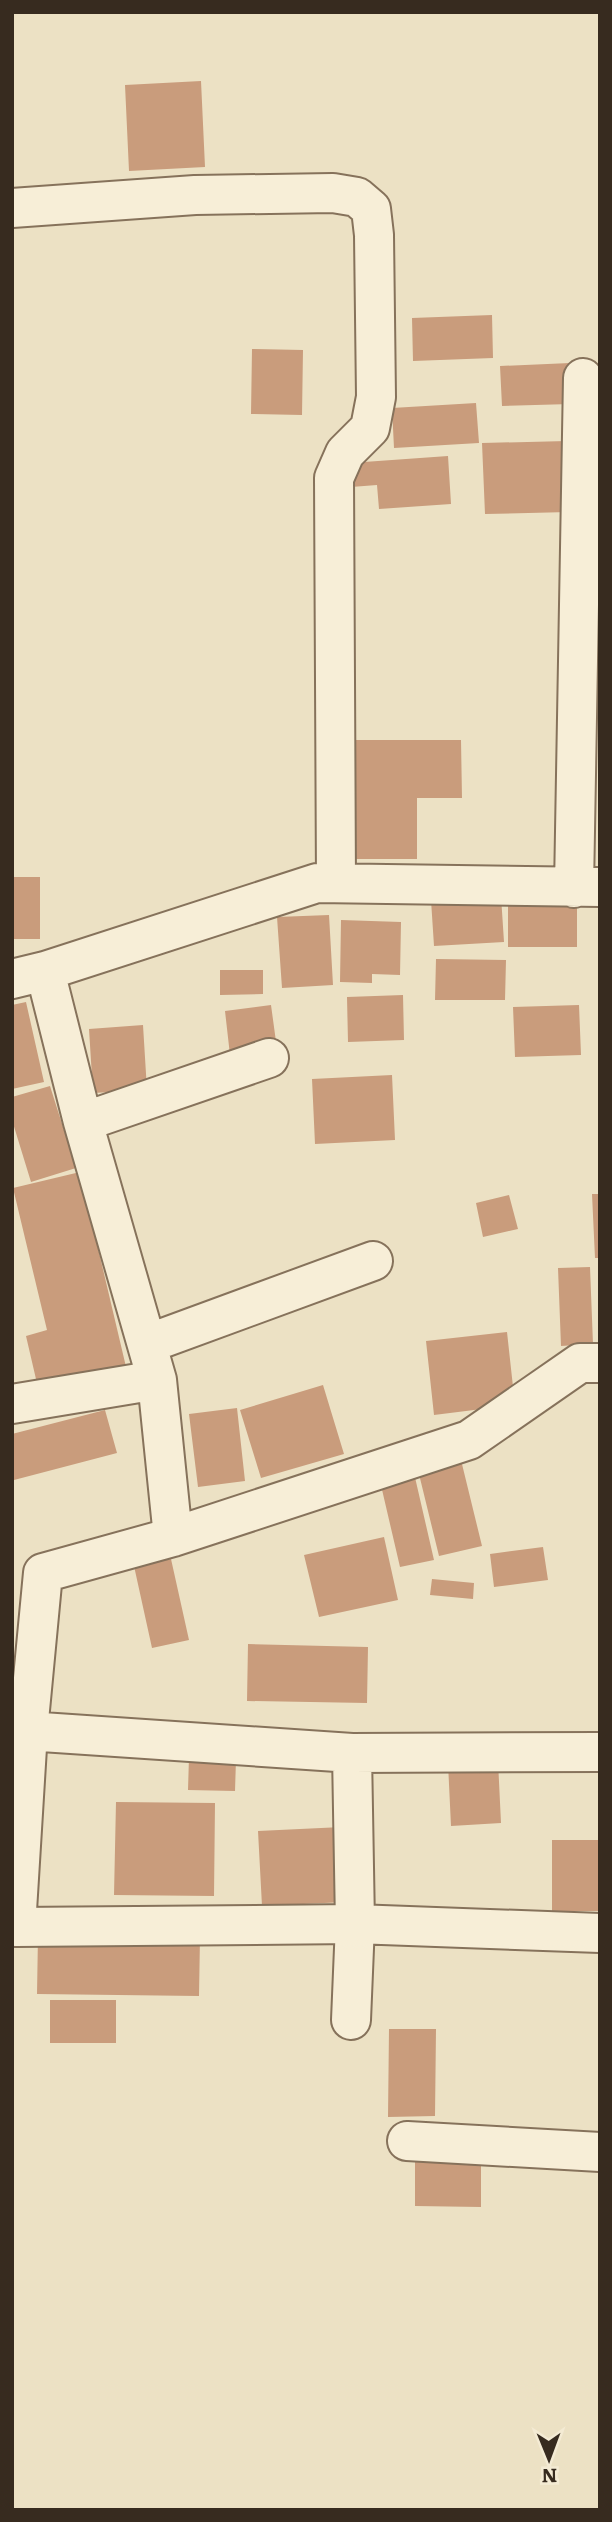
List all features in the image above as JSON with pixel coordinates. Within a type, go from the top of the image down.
[{"type":"street","points":[[12,208],[195,195],[333,193],[357,197],[371,209],[374,235],[376,397],[370,428],[345,453],[334,478],[335,883]]},
{"type":"street","points":[[173,1537],[157,1380],[83,1122],[29,975],[317,883],[587,887],[583,378]]},
{"type":"street","points":[[83,1122],[269,1058]]},
{"type":"street","points":[[147,1344],[373,1261]]},
{"type":"street","points":[[600,1363],[580,1363],[469,1440],[173,1537],[43,1573],[20,1730],[16,1927],[355,1924],[600,1933]]},
{"type":"street","points":[[12,1404],[157,1380]]},
{"type":"street","points":[[20,1730],[352,1754],[600,1752]]},
{"type":"street","points":[[351,2020],[355,1924],[352,1754]]},
{"type":"street","points":[[407,2141],[600,2152]]},
{"type":"building","points":[[201,81],[205,167],[129,171],[125,85]]},
{"type":"building","points":[[492,315],[493,358],[413,361],[412,318]]},
{"type":"building","points":[[252,349],[303,350],[302,415],[251,414]]},
{"type":"building","points":[[570,363],[571,404],[502,406],[500,366]]},
{"type":"building","points":[[476,403],[479,443],[394,448],[392,408]]},
{"type":"building","points":[[567,441],[569,512],[485,514],[482,443]]},
{"type":"building","points":[[448,456],[451,504],[379,509],[377,485],[351,487],[350,463]]},
{"type":"building","points":[[356,740],[461,740],[462,798],[417,798],[417,859],[356,859]]},
{"type":"building","points":[[12,877],[40,877],[40,939],[12,939]]},
{"type":"building","points":[[501,896],[504,942],[434,946],[431,900]]},
{"type":"building","points":[[508,899],[577,899],[577,947],[508,947]]},
{"type":"building","points":[[329,915],[333,985],[282,988],[277,917]]},
{"type":"building","points":[[341,920],[401,922],[400,975],[372,974],[372,983],[340,982]]},
{"type":"building","points":[[436,959],[506,960],[505,1000],[435,1000]]},
{"type":"building","points":[[220,970],[263,970],[263,994],[220,995]]},
{"type":"building","points":[[403,995],[404,1040],[348,1042],[347,997]]},
{"type":"building","points":[[26,1002],[44,1082],[12,1089],[12,1005]]},
{"type":"building","points":[[271,1005],[277,1049],[230,1055],[225,1011]]},
{"type":"building","points":[[579,1005],[581,1055],[515,1057],[513,1007]]},
{"type":"building","points":[[143,1025],[147,1090],[93,1093],[89,1029]]},
{"type":"building","points":[[392,1075],[395,1140],[315,1144],[312,1079]]},
{"type":"building","points":[[50,1086],[76,1168],[31,1182],[12,1120],[12,1097]]},
{"type":"building","points":[[80,1172],[127,1371],[39,1392],[26,1336],[47,1330],[13,1188]]},
{"type":"building","points":[[592,1194],[600,1194],[600,1258],[595,1258]]},
{"type":"building","points":[[509,1195],[518,1229],[483,1237],[476,1203]]},
{"type":"building","points":[[590,1267],[593,1344],[561,1346],[558,1268]]},
{"type":"building","points":[[507,1332],[515,1405],[434,1415],[426,1341]]},
{"type":"building","points":[[323,1385],[344,1454],[261,1478],[240,1410]]},
{"type":"building","points":[[237,1408],[245,1481],[198,1487],[189,1414]]},
{"type":"building","points":[[105,1410],[117,1453],[14,1480],[12,1434]]},
{"type":"building","points":[[461,1460],[482,1546],[439,1556],[418,1470]]},
{"type":"building","points":[[414,1473],[434,1560],[400,1567],[380,1481]]},
{"type":"building","points":[[384,1537],[398,1600],[319,1617],[304,1555]]},
{"type":"building","points":[[543,1547],[548,1580],[494,1587],[490,1554]]},
{"type":"building","points":[[171,1559],[189,1640],[152,1648],[134,1566]]},
{"type":"building","points":[[432,1579],[474,1583],[473,1599],[430,1595]]},
{"type":"building","points":[[248,1644],[368,1647],[367,1703],[247,1701]]},
{"type":"building","points":[[189,1757],[236,1759],[235,1791],[188,1790]]},
{"type":"building","points":[[498,1761],[501,1823],[451,1826],[448,1763]]},
{"type":"building","points":[[116,1802],[215,1803],[214,1896],[114,1895]]},
{"type":"building","points":[[342,1827],[345,1902],[262,1906],[258,1831]]},
{"type":"building","points":[[552,1840],[600,1840],[600,1911],[552,1911]]},
{"type":"building","points":[[38,1935],[200,1937],[199,1996],[37,1994]]},
{"type":"building","points":[[50,2000],[116,2000],[116,2043],[50,2043]]},
{"type":"building","points":[[389,2029],[436,2029],[435,2116],[388,2117]]},
{"type":"building","points":[[415,2157],[481,2157],[481,2207],[415,2206]]}]
